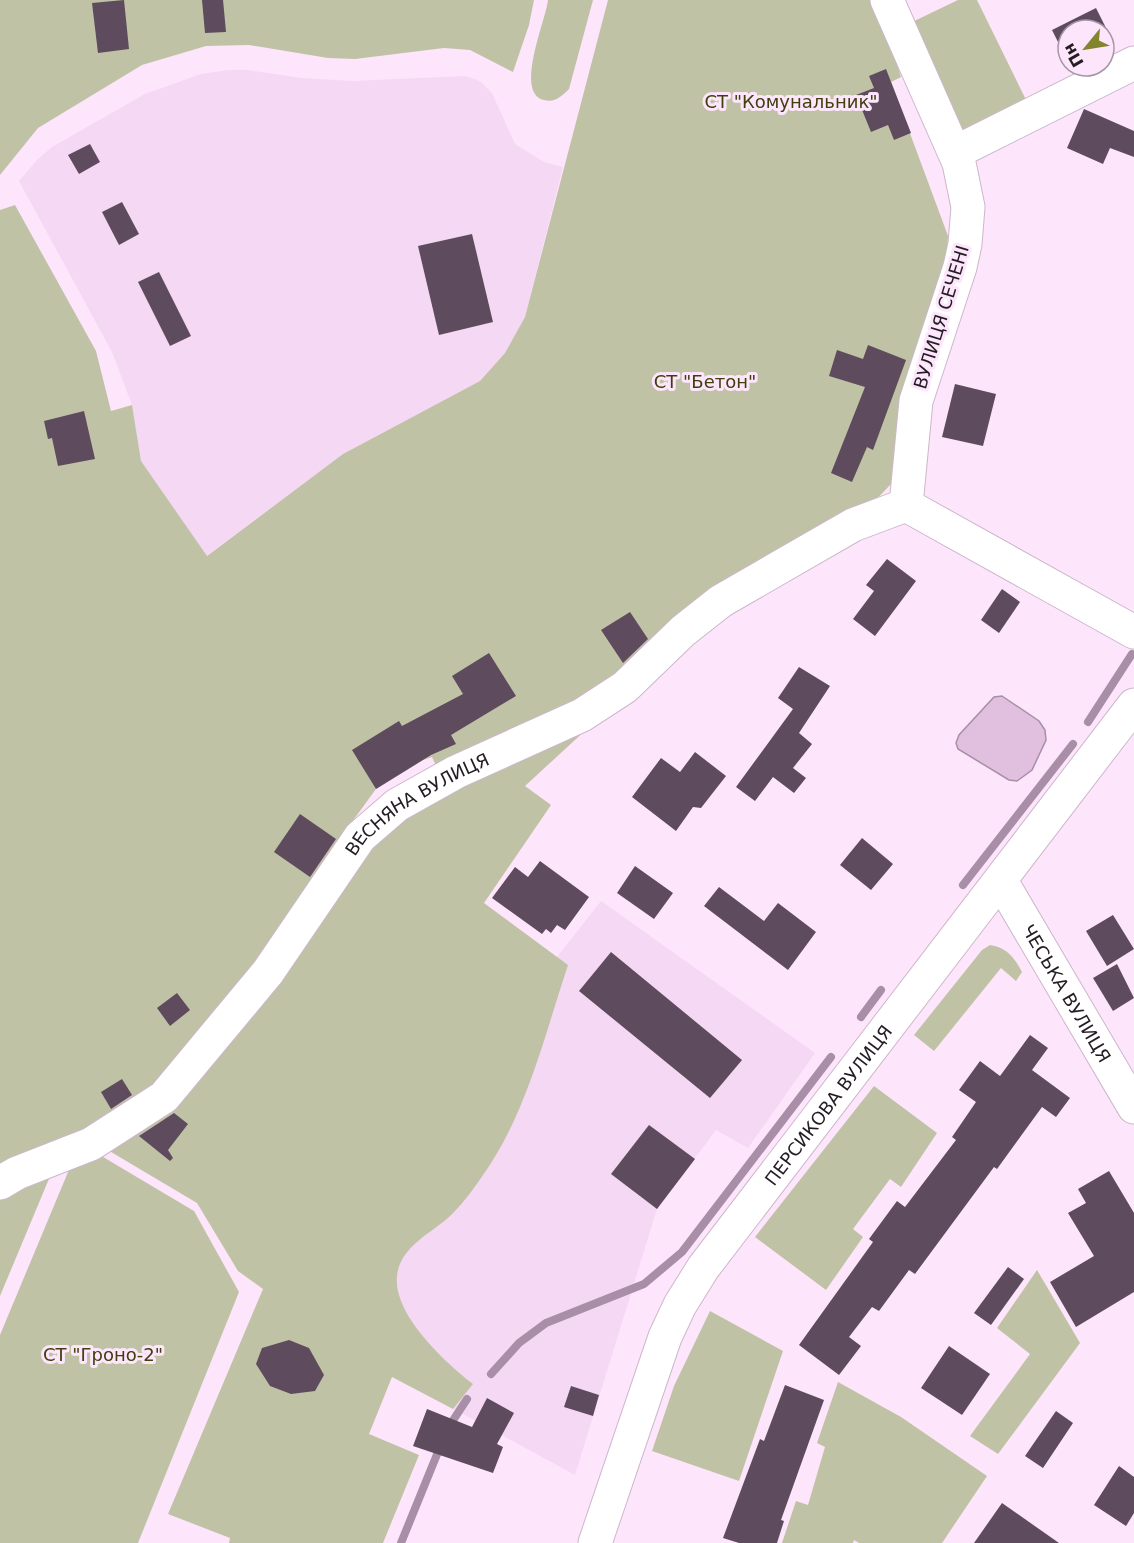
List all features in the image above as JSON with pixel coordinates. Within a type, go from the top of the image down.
[{"type":"street","name":"ВУЛИЦЯ СЕЧЕНІ","points":[[887,0],[956,152],[968,207],[965,244],[916,400],[906,505]]},
{"type":"street","points":[[956,152],[1134,63]]},
{"type":"street","points":[[906,505],[1134,632]]},
{"type":"street","name":"ВЕСНЯНА ВУЛИЦЯ","points":[[0,1183],[17,1173],[92,1144],[164,1097],[268,972],[360,837],[397,806],[456,772],[582,715],[625,687],[682,631],[721,601],[853,525],[906,505]]},
{"type":"street","name":"ПЕРСИКОВА ВУЛИЦЯ","points":[[595,1543],[665,1337],[680,1305],[703,1268],[1134,705]]},
{"type":"street","name":"ЧЕСЬКА ВУЛИЦЯ","points":[[1001,881],[1134,1107]]},
{"type":"shaded area","points":[[228,70],[353,81],[465,76],[480,81],[492,93],[515,144],[544,162],[563,167],[525,317],[505,353],[480,381],[343,454],[206,556],[141,461],[132,405],[112,352],[19,181],[52,147],[145,94],[201,74]]},
{"type":"shaded area","points":[[1002,696],[1039,721],[1045,730],[1046,740],[1032,770],[1017,781],[1009,780],[958,749],[956,743],[959,735],[994,697]]},
{"type":"shaded area","points":[[601,901],[815,1053],[748,1148],[716,1130],[657,1209],[575,1475],[393,1376],[299,1312],[557,957]]},
{"type":"green space","points":[[0,0],[534,0],[529,25],[513,72],[470,50],[444,48],[355,59],[328,58],[249,45],[206,46],[142,65],[38,128],[0,175]]},
{"type":"green space","points":[[548,0],[593,0],[569,89],[552,101],[535,95],[532,84],[534,55]]},
{"type":"green space","name":"СТ \"Бетон\"","points":[[608,0],[873,0],[887,31],[901,77],[891,82],[948,236],[947,254],[904,402],[891,484],[872,504],[624,664],[629,672],[609,687],[438,770],[432,757],[423,760],[376,789],[338,841],[321,884],[151,1096],[0,1174],[0,210],[15,205],[96,351],[111,411],[132,405],[141,461],[207,556],[343,454],[480,381],[505,353],[525,317]]},
{"type":"green space","points":[[958,0],[977,0],[1029,106],[961,142],[908,24]]},
{"type":"green space","points":[[614,704],[525,786],[551,805],[484,903],[568,965],[522,1102],[497,1154],[466,1198],[453,1213],[410,1249],[399,1266],[398,1291],[412,1322],[436,1351],[473,1384],[453,1409],[392,1377],[369,1434],[419,1455],[383,1543],[229,1543],[230,1538],[168,1514],[263,1289],[238,1271],[197,1203],[101,1146],[364,841]]},
{"type":"green space","points":[[990,945],[1001,948],[1009,954],[1022,972],[1016,981],[1001,968],[934,1051],[914,1035],[982,950]]},
{"type":"green space","points":[[874,1086],[937,1133],[901,1187],[890,1179],[853,1229],[863,1237],[826,1290],[755,1237]]},
{"type":"green space","name":"СТ \"Гроно-2\"","points":[[93,1151],[194,1211],[239,1292],[138,1543],[0,1543],[0,1335],[71,1165]]},
{"type":"green space","points":[[51,1174],[0,1296],[0,1193]]},
{"type":"green space","points":[[1037,1270],[1080,1343],[998,1454],[970,1436],[1030,1354],[997,1328]]},
{"type":"green space","points":[[710,1311],[783,1351],[739,1481],[652,1451],[674,1386]]},
{"type":"green space","points":[[838,1382],[901,1417],[987,1476],[942,1543],[859,1543],[854,1540],[853,1543],[782,1543],[796,1501],[808,1505],[825,1447],[817,1443]]},
{"type":"building","points":[[124,0],[129,49],[98,53],[92,3]]},
{"type":"building","points":[[202,0],[223,0],[226,32],[205,33]]},
{"type":"building","points":[[1096,8],[1101,18],[1076,18]]},
{"type":"building","points":[[886,69],[911,133],[894,140],[888,125],[871,132],[856,95],[874,88],[869,76]]},
{"type":"building","points":[[1084,109],[1134,131],[1134,157],[1110,148],[1103,164],[1067,148]]},
{"type":"building","points":[[90,144],[100,162],[79,174],[68,155]]},
{"type":"building","points":[[122,202],[139,234],[119,245],[102,212]]},
{"type":"building","points":[[472,234],[493,322],[439,335],[418,246]]},
{"type":"building","points":[[159,272],[191,336],[170,346],[138,282]]},
{"type":"building","points":[[868,345],[906,360],[873,450],[867,447],[852,482],[831,473],[865,387],[829,376],[837,350],[863,359]]},
{"type":"building","points":[[955,384],[996,394],[983,446],[942,437]]},
{"type":"building","points":[[84,411],[95,459],[58,466],[52,438],[48,439],[44,421]]},
{"type":"building","points":[[887,559],[916,581],[875,636],[853,619],[874,591],[866,585]]},
{"type":"building","points":[[1002,589],[1020,602],[999,633],[981,620]]},
{"type":"building","points":[[630,612],[648,639],[623,663],[601,630]]},
{"type":"building","points":[[489,653],[516,696],[451,735],[456,744],[431,755],[376,789],[352,750],[399,721],[402,726],[463,694],[452,676]]},
{"type":"building","points":[[799,667],[830,686],[799,733],[812,744],[793,768],[806,778],[794,793],[773,777],[755,801],[736,787],[793,709],[778,698]]},
{"type":"building","points":[[695,752],[726,776],[701,808],[693,807],[676,831],[632,797],[661,758],[680,772]]},
{"type":"building","points":[[300,814],[336,839],[310,877],[274,852]]},
{"type":"building","points":[[862,838],[893,864],[871,890],[840,865]]},
{"type":"building","points":[[540,861],[589,897],[565,930],[557,925],[551,933],[546,929],[542,934],[492,898],[515,867],[528,877]]},
{"type":"building","points":[[635,866],[673,893],[654,919],[617,893]]},
{"type":"building","points":[[719,887],[764,921],[778,903],[816,932],[788,970],[704,906]]},
{"type":"building","points":[[1113,915],[1134,949],[1107,966],[1086,931]]},
{"type":"building","points":[[611,952],[742,1060],[710,1098],[579,991]]},
{"type":"building","points":[[1117,964],[1134,998],[1113,1011],[1093,978]]},
{"type":"building","points":[[177,993],[190,1010],[170,1026],[157,1008]]},
{"type":"building","points":[[1030,1035],[1048,1048],[1032,1070],[1070,1098],[1056,1117],[1042,1107],[997,1169],[994,1167],[915,1274],[909,1270],[879,1311],[872,1307],[849,1337],[861,1346],[839,1375],[799,1345],[873,1242],[869,1239],[897,1201],[905,1207],[956,1140],[952,1137],[976,1102],[959,1090],[980,1061],[1000,1076]]},
{"type":"building","points":[[122,1079],[132,1095],[111,1109],[101,1092]]},
{"type":"building","points":[[174,1113],[188,1124],[168,1150],[173,1158],[170,1161],[139,1136]]},
{"type":"building","points":[[649,1125],[695,1159],[657,1209],[611,1174]]},
{"type":"building","points":[[1109,1171],[1134,1213],[1134,1292],[1076,1327],[1050,1282],[1094,1256],[1068,1213],[1086,1203],[1078,1189]]},
{"type":"building","points":[[1008,1267],[1024,1279],[991,1325],[974,1313]]},
{"type":"building","points":[[289,1340],[309,1348],[324,1375],[315,1391],[291,1394],[270,1386],[256,1364],[262,1348]]},
{"type":"building","points":[[949,1346],[990,1374],[962,1415],[921,1388]]},
{"type":"building","points":[[785,1385],[824,1400],[781,1520],[784,1521],[777,1543],[739,1543],[723,1538],[760,1439],[764,1441]]},
{"type":"building","points":[[571,1386],[599,1395],[593,1416],[564,1407]]},
{"type":"building","points":[[487,1398],[514,1413],[497,1444],[503,1447],[493,1473],[413,1446],[427,1409],[472,1427]]},
{"type":"building","points":[[1056,1411],[1073,1423],[1043,1468],[1025,1456]]},
{"type":"building","points":[[1119,1466],[1134,1477],[1134,1513],[1126,1526],[1094,1505]]},
{"type":"building","points":[[1002,1503],[1059,1543],[974,1543]]},
{"type":"waterway","points":[[1088,722],[1132,654]]},
{"type":"waterway","points":[[963,885],[1073,744]]},
{"type":"waterway","points":[[861,1017],[881,990]]},
{"type":"waterway","points":[[491,1374],[519,1343],[546,1323],[644,1284],[682,1252],[831,1057]]},
{"type":"waterway","points":[[448,1428],[467,1399]]},
{"type":"waterway","points":[[401,1543],[440,1447]]},
{"type":"park label","name":"СТ \"Комунальник\"","points":[[791,101]]}]
